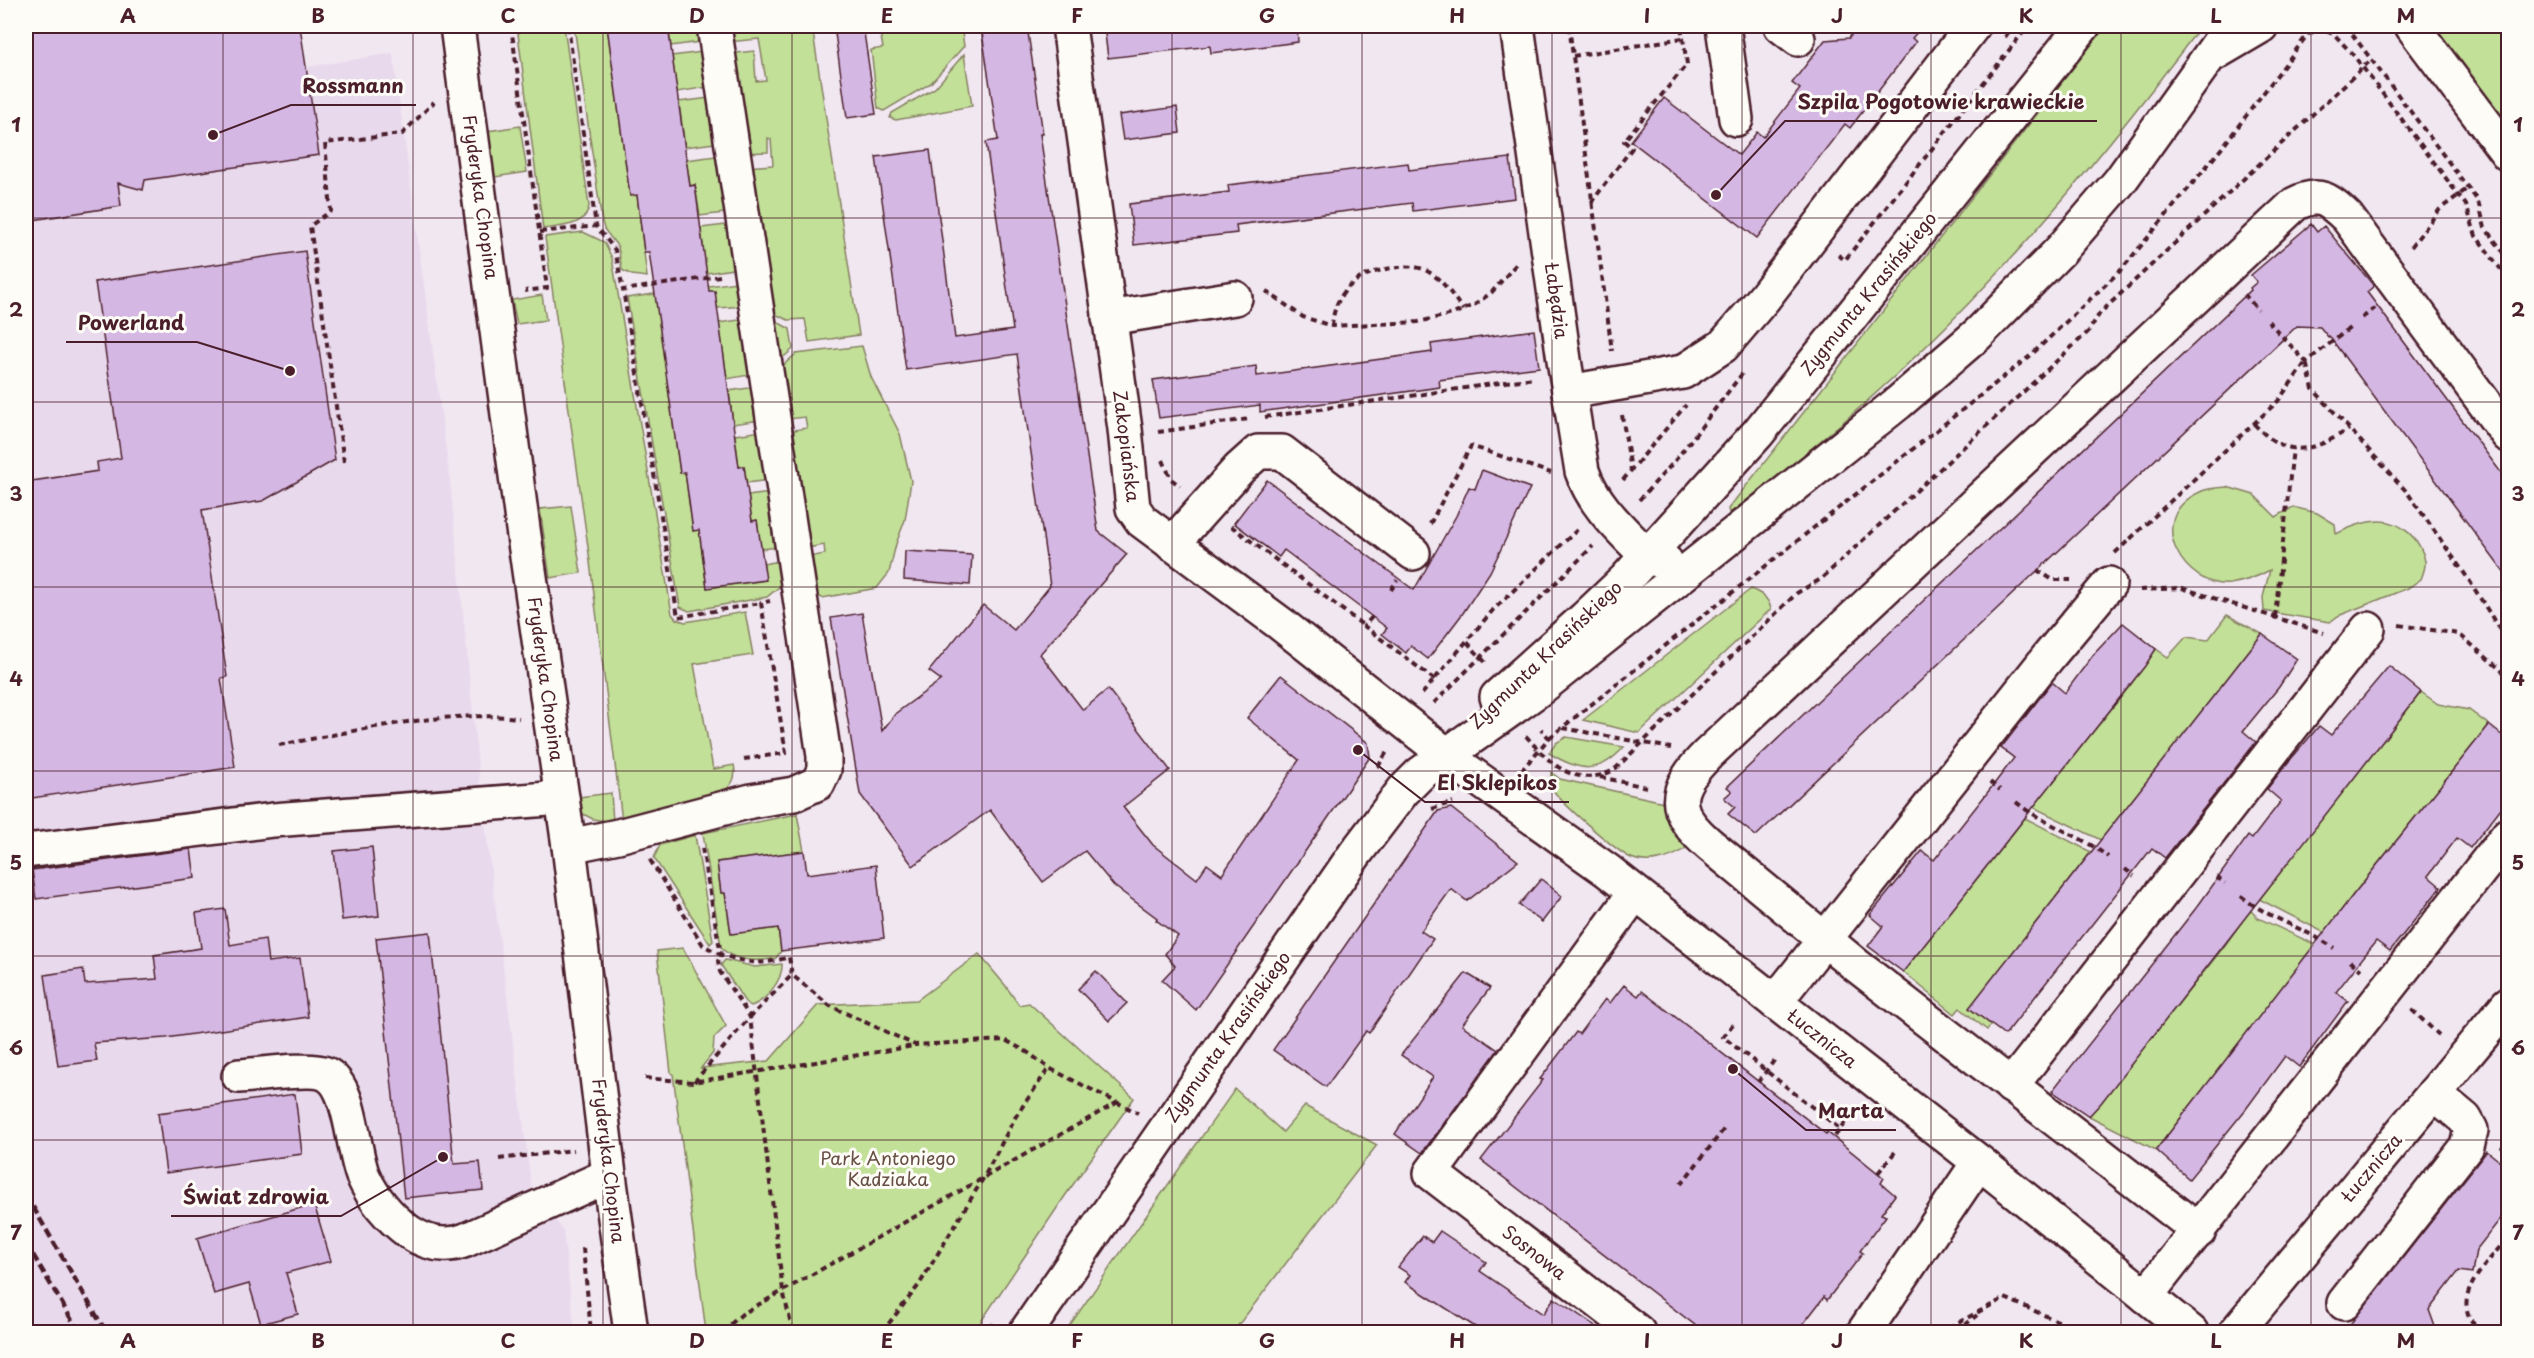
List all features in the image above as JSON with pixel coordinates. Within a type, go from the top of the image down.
[{"type":"street","name":"Fryderyka Chopina","points":[[457,26],[522,517],[569,846],[609,1175],[631,1332]]},
{"type":"street","points":[[569,846],[618,836],[751,801],[794,794],[818,783],[824,770],[824,756],[714,26]]},
{"type":"street","name":"Zakopiańska","points":[[1069,26],[1133,508],[1142,521],[1281,624],[1445,754]]},
{"type":"street","name":"Łabędzia","points":[[1517,26],[1581,462],[1588,487],[1600,507],[1646,555]]},
{"type":"street","points":[[1723,26],[1736,119]]},
{"type":"street","points":[[1569,392],[1683,372],[1717,351],[1746,320],[1813,235],[1973,26]]},
{"type":"street","name":"Zygmunta Krasińskiego","points":[[1501,707],[1758,433],[2083,26]]},
{"type":"street","name":"Zygmunta Krasińskiego","points":[[1026,1332],[1366,838],[1411,781],[1501,707],[1624,621],[1899,402],[1978,334],[2060,251],[2120,181],[2230,26]]},
{"type":"street","name":"Zygmunta Krasińskiego","points":[[2208,58],[2261,26]]},
{"type":"street","points":[[2400,26],[2435,57]]},
{"type":"street","points":[[2412,26],[2508,154]]},
{"type":"street","points":[[2199,1231],[1824,940],[1690,828],[1682,808],[1681,794],[1689,773],[2295,204],[2308,196],[2321,198],[2335,205],[2347,217],[2508,435]]},
{"type":"street","points":[[1109,318],[1235,298]]},
{"type":"street","points":[[1172,544],[1239,469],[1258,452],[1282,452],[1413,553]]},
{"type":"street","name":"Zygmunta Krasińskiego","points":[[1646,555],[1661,562],[1686,560],[1728,537]]},
{"type":"street","name":"Zygmunta Krasińskiego","points":[[1624,621],[1640,599],[1649,579],[1651,571],[1646,555]]},
{"type":"street","points":[[1774,1002],[2049,656],[2110,570]]},
{"type":"street","points":[[2011,1086],[2368,629]]},
{"type":"street","name":"Łucznicza","points":[[1445,754],[1635,893],[1979,1162],[2191,1332]]},
{"type":"street","points":[[26,851],[233,825],[562,798]]},
{"type":"street","points":[[2146,1296],[2508,835]]},
{"type":"street","name":"Sosnowa","points":[[1635,893],[1431,1173],[1638,1332]]},
{"type":"street","name":"Łucznicza","points":[[2236,1332],[2508,1004]]},
{"type":"street","points":[[239,1076],[316,1071],[331,1076],[342,1093],[356,1157],[371,1192],[397,1223],[428,1242],[444,1245],[466,1240],[609,1175]]},
{"type":"street","points":[[2344,1303],[2467,1146],[2471,1130],[2465,1119],[2434,1093]]},
{"type":"street","points":[[1864,1332],[1979,1162]]},
{"type":"path","points":[[568,26],[596,226],[615,250],[678,617],[799,597]]},
{"type":"path","points":[[1569,26],[1617,384],[1631,471]]},
{"type":"path","points":[[1592,203],[1632,148],[1624,141],[1687,64],[1681,26]]},
{"type":"path","points":[[1813,235],[1845,260],[2028,26]]},
{"type":"path","points":[[2322,26],[2323,29],[2333,33],[2363,68],[2458,195],[2466,206],[2476,236],[2508,279]]},
{"type":"path","points":[[2346,26],[2478,201],[2485,228],[2508,258]]},
{"type":"path","points":[[1573,56],[1683,38]]},
{"type":"path","points":[[1600,777],[1614,770],[1797,593],[1821,579],[2088,332],[2100,313],[2372,59]]},
{"type":"path","points":[[344,462],[310,226],[332,211],[325,143],[402,134],[436,99]]},
{"type":"path","points":[[2389,273],[2440,209],[2468,188]]},
{"type":"path","points":[[540,232],[596,226]]},
{"type":"path","points":[[1235,298],[1252,288],[1264,289],[1303,317],[1332,326],[1418,322],[1453,314],[1476,304],[1492,292],[1512,271],[1515,264],[1524,259]]},
{"type":"path","points":[[1332,326],[1337,305],[1354,282],[1366,274],[1388,268],[1407,266],[1423,268],[1437,278],[1463,309]]},
{"type":"path","points":[[623,290],[751,271]]},
{"type":"path","points":[[2268,321],[2306,362],[2313,389],[2407,492],[2499,626],[2508,643]]},
{"type":"path","points":[[2037,570],[2053,580],[2088,580],[2110,570],[2278,401],[2306,362],[2351,327]]},
{"type":"path","points":[[1152,433],[1535,378]]},
{"type":"path","points":[[2254,424],[2268,439],[2284,447],[2293,448],[2318,447],[2349,429]]},
{"type":"path","points":[[1391,590],[1439,510],[1471,446],[1552,473]]},
{"type":"path","points":[[2275,618],[2293,448]]},
{"type":"path","points":[[1160,451],[1171,479],[1435,680]]},
{"type":"path","points":[[2110,570],[2146,591],[2182,588],[2323,633],[2368,629],[2389,624],[2459,634],[2508,676]]},
{"type":"path","points":[[744,759],[786,753],[761,603]]},
{"type":"path","points":[[1364,626],[1372,617]]},
{"type":"path","points":[[2499,626],[2508,620]]},
{"type":"path","points":[[1469,669],[1548,761],[1561,770],[1581,776],[1600,777],[1629,785],[1681,794]]},
{"type":"path","points":[[279,745],[430,719],[494,716],[520,718]]},
{"type":"path","points":[[1563,728],[1708,754]]},
{"type":"path","points":[[2016,802],[2032,815],[2090,843],[2108,857]]},
{"type":"path","points":[[649,858],[703,945],[721,955],[753,964],[766,964],[789,957],[792,975],[830,1006],[915,1045]]},
{"type":"path","points":[[704,863],[721,955],[718,961],[720,972],[750,1017],[783,1291],[793,1332]]},
{"type":"path","points":[[2213,874],[2225,883]]},
{"type":"path","points":[[2241,897],[2257,909],[2316,936],[2334,948]]},
{"type":"path","points":[[693,1082],[750,1017],[792,975]]},
{"type":"path","points":[[2388,989],[2464,1057]]},
{"type":"path","points":[[1733,1024],[1723,1036],[1840,1129]]},
{"type":"path","points":[[645,1078],[693,1082],[915,1045],[1005,1040],[1049,1068],[1142,1115]]},
{"type":"path","points":[[1758,1082],[1776,1058]]},
{"type":"path","points":[[882,1332],[919,1285],[984,1177],[1016,1116],[1049,1068]]},
{"type":"path","points":[[724,1332],[724,1329],[742,1314],[1118,1102]]},
{"type":"path","points":[[1835,1136],[1850,1116]]},
{"type":"path","points":[[1681,1184],[1724,1129]]},
{"type":"path","points":[[500,1159],[574,1150]]},
{"type":"path","points":[[1878,1173],[1895,1152]]},
{"type":"path","points":[[2482,1332],[2475,1327],[2464,1308],[2467,1290],[2508,1237]]},
{"type":"path","points":[[1940,1332],[2005,1298],[2083,1332]]},
{"type":"path","points":[[1957,1332],[1983,1309]]},
{"type":"shaded area","points":[[393,53],[450,480],[480,785],[532,1191],[563,1230],[575,1332],[26,1332],[26,113]]},
{"type":"green space","points":[[517,26],[564,26],[589,206],[587,213],[578,222],[564,226],[543,229]]},
{"type":"green space","points":[[574,26],[607,26],[630,196],[637,195],[647,277],[632,275],[622,270],[618,247],[604,229]]},
{"type":"green space","points":[[668,26],[706,26],[707,41],[671,46]]},
{"type":"green space","points":[[724,26],[812,26],[859,335],[809,342],[805,319],[788,320],[764,309],[745,167],[773,165],[771,139],[768,138],[768,152],[741,153],[728,54],[754,51],[756,81],[766,80],[759,39],[727,42]]},
{"type":"green space","points":[[879,26],[961,26],[964,46],[931,83],[884,111],[878,108],[871,50],[883,48]]},
{"type":"green space","points":[[2106,26],[2201,26],[2114,138],[2022,246],[1974,298],[1872,397],[1774,480],[1729,513],[1728,509]]},
{"type":"green space","points":[[2431,26],[2508,26],[2508,129]]},
{"type":"green space","points":[[710,51],[714,86],[677,92],[672,56]]},
{"type":"green space","points":[[964,54],[972,106],[896,120],[890,118],[892,113],[935,88]]},
{"type":"green space","points":[[717,97],[722,142],[685,147],[679,102]]},
{"type":"green space","points":[[520,126],[527,172],[495,177],[488,131]]},
{"type":"green space","points":[[724,155],[732,212],[700,216],[695,185],[690,186],[686,160]]},
{"type":"green space","points":[[734,224],[739,268],[675,278],[671,249],[703,245],[701,228]]},
{"type":"green space","points":[[583,232],[604,242],[612,258],[672,614],[676,619],[685,622],[745,612],[753,655],[694,664],[713,769],[734,765],[734,778],[728,788],[721,793],[622,821],[589,554],[545,237]]},
{"type":"green space","points":[[736,282],[745,306],[717,308],[714,291],[656,299],[680,472],[685,472],[693,531],[699,530],[707,588],[765,580],[763,564],[780,561],[781,581],[779,587],[767,597],[689,611],[680,607],[627,298]]},
{"type":"green space","points":[[542,295],[546,320],[517,324],[512,300]]},
{"type":"green space","points":[[765,315],[790,329],[793,349],[772,367]]},
{"type":"green space","points":[[746,319],[755,374],[727,379],[719,323]]},
{"type":"green space","points":[[862,346],[871,377],[900,434],[911,481],[905,520],[889,573],[877,588],[822,598],[816,595],[799,559],[825,554],[824,545],[797,550],[782,432],[807,428],[805,417],[779,420],[773,374],[796,354]]},
{"type":"green space","points":[[755,387],[760,420],[733,424],[729,391]]},
{"type":"green space","points":[[762,431],[769,480],[747,483],[744,467],[739,467],[735,435]]},
{"type":"green space","points":[[2227,487],[2254,495],[2276,517],[2293,507],[2317,513],[2335,524],[2336,534],[2368,522],[2380,521],[2396,524],[2415,539],[2423,553],[2425,566],[2421,579],[2408,588],[2338,616],[2330,622],[2264,611],[2263,597],[2270,570],[2235,583],[2214,583],[2198,576],[2176,550],[2172,534],[2174,518],[2183,504],[2203,491]]},
{"type":"green space","points":[[771,493],[779,547],[761,549],[757,521],[752,521],[748,496]]},
{"type":"green space","points":[[571,506],[581,573],[550,578],[540,509]]},
{"type":"green space","points":[[1751,589],[1764,596],[1771,609],[1639,733],[1583,720]]},
{"type":"green space","points":[[2227,615],[2262,634],[2101,840],[2033,807],[2129,687],[2156,649],[2168,657],[2186,637],[2208,640]]},
{"type":"green space","points":[[2421,692],[2438,704],[2469,710],[2489,725],[2325,933],[2259,899]]},
{"type":"green space","points":[[1566,737],[1624,747],[1606,762],[1589,768],[1580,767],[1549,753],[1556,743]]},
{"type":"green space","points":[[1551,772],[1560,779],[1668,803],[1675,830],[1686,848],[1659,860],[1643,861],[1629,857],[1599,835],[1563,801],[1551,786]]},
{"type":"green space","points":[[611,793],[613,822],[593,819],[581,813],[579,797]]},
{"type":"green space","points":[[797,814],[804,851],[717,862],[721,893],[725,893],[731,934],[778,928],[781,951],[776,958],[746,960],[732,956],[721,947],[703,833]]},
{"type":"green space","points":[[2025,818],[2091,852],[1970,1007],[1991,1025],[1987,1030],[1960,1008],[1955,1014],[1903,972]]},
{"type":"green space","points":[[695,835],[713,941],[710,944],[654,858],[660,845]]},
{"type":"green space","points":[[2250,910],[2258,918],[2316,945],[2156,1150],[2089,1116],[2223,948]]},
{"type":"green space","name":"Park Antoniego Kadziaka","points":[[683,948],[726,1026],[714,1038],[713,1053],[701,1068],[769,1061],[818,1005],[917,1000],[979,954],[1019,1005],[1029,1003],[1134,1098],[974,1332],[706,1332],[657,951]]},
{"type":"green space","points":[[725,960],[755,967],[782,964],[782,970],[777,983],[768,995],[751,1006],[745,1002],[721,965]]},
{"type":"green space","points":[[1235,1089],[1283,1132],[1305,1106],[1377,1145],[1233,1332],[1065,1332]]},
{"type":"building","points":[[26,26],[300,26],[319,155],[145,180],[143,190],[118,183],[121,206],[26,221]]},
{"type":"building","points":[[607,26],[668,26],[690,186],[695,185],[709,291],[715,291],[739,467],[744,466],[752,521],[757,520],[766,580],[707,588],[699,530],[693,531],[685,472],[680,473],[649,252],[644,252],[637,195],[630,196]]},
{"type":"building","points":[[834,26],[863,26],[876,114],[847,118]]},
{"type":"building","points":[[981,26],[1027,26],[1043,134],[1040,134],[1098,531],[1127,554],[1040,654],[1083,710],[1108,689],[1170,770],[1123,807],[1153,845],[1197,879],[1207,864],[1222,875],[1299,760],[1247,718],[1281,675],[1368,743],[1370,757],[1196,1010],[1162,980],[1175,966],[1165,954],[1178,936],[1114,886],[1085,851],[1043,882],[990,810],[913,866],[860,794],[831,618],[862,613],[882,731],[896,713],[941,680],[929,671],[983,605],[1014,630],[1050,586],[1017,354],[906,370],[876,157],[930,150],[955,338],[1013,330],[986,142],[998,140]]},
{"type":"building","points":[[1104,26],[1297,26],[1298,42],[1211,53],[1210,46],[1108,58]]},
{"type":"building","points":[[1858,26],[1923,26],[1912,38],[1916,42],[1850,128],[1845,124],[1757,238],[1631,141],[1664,98],[1739,155],[1757,132],[1763,137],[1800,89],[1792,83],[1825,40],[1849,38]]},
{"type":"building","points":[[1177,107],[1180,133],[1123,140],[1119,115]]},
{"type":"building","points":[[1510,158],[1515,198],[1413,211],[1412,203],[1236,225],[1237,233],[1134,245],[1129,204],[1229,192],[1228,185],[1408,163],[1409,170]]},
{"type":"building","points":[[2311,224],[2317,232],[2324,226],[2374,286],[2367,292],[2508,482],[2508,578],[2329,336],[2320,327],[2297,326],[1756,836],[1728,814],[1735,807],[1724,798],[1732,791],[1727,787],[2251,290],[2250,288],[2257,282],[2251,275]]},
{"type":"building","points":[[305,251],[335,460],[263,501],[202,510],[227,677],[221,678],[235,767],[26,799],[26,482],[98,471],[97,462],[121,458],[95,282]]},
{"type":"building","points":[[1534,330],[1539,367],[1439,380],[1440,387],[1260,412],[1260,405],[1159,418],[1153,380],[1256,366],[1257,376],[1432,352],[1431,344]]},
{"type":"building","points":[[1482,470],[1530,488],[1490,572],[1463,613],[1428,659],[1411,646],[1406,653],[1382,634],[1387,628],[1284,550],[1279,557],[1234,523],[1267,480],[1414,590],[1456,516],[1469,487],[1475,489]]},
{"type":"building","points":[[905,551],[972,555],[970,585],[904,580]]},
{"type":"building","points":[[2123,623],[2156,649],[2145,666],[1903,972],[1868,946],[1883,926],[1870,915],[1922,851],[1934,860],[1991,788],[2014,758],[2001,748],[2052,682],[2065,693],[2093,655]]},
{"type":"building","points":[[2262,634],[2297,659],[2279,687],[2243,731],[2256,742],[2165,858],[2152,848],[2005,1035],[1969,1008]]},
{"type":"building","points":[[2389,666],[2421,692],[2101,1103],[2089,1116],[2052,1091],[2200,903],[2248,836],[2252,839],[2281,801],[2267,789],[2285,766],[2319,726],[2331,735]]},
{"type":"building","points":[[2489,725],[2508,740],[2508,799],[2470,848],[2457,838],[2428,876],[2441,887],[2390,951],[2376,941],[2336,992],[2348,1001],[2299,1067],[2285,1056],[2246,1109],[2189,1179],[2156,1150],[2353,895]]},
{"type":"building","points":[[1451,808],[1518,861],[1467,901],[1451,889],[1421,931],[1433,939],[1369,1033],[1366,1031],[1326,1087],[1273,1050],[1438,811]]},
{"type":"building","points":[[372,847],[379,916],[342,920],[334,851]]},
{"type":"building","points":[[191,849],[195,878],[36,899],[32,870]]},
{"type":"building","points":[[804,851],[807,874],[876,865],[884,938],[781,951],[778,928],[731,934],[725,893],[721,893],[717,862]]},
{"type":"building","points":[[1541,879],[1562,896],[1542,922],[1519,905]]},
{"type":"building","points":[[225,909],[230,945],[265,939],[268,962],[300,958],[308,1017],[166,1038],[94,1043],[97,1061],[58,1066],[45,975],[83,969],[85,984],[157,979],[154,955],[201,948],[196,913]]},
{"type":"building","points":[[430,932],[454,1164],[480,1162],[483,1190],[404,1198],[376,938]]},
{"type":"building","points":[[1096,971],[1127,1003],[1109,1021],[1078,989]]},
{"type":"building","points":[[1466,973],[1490,988],[1462,1025],[1498,1050],[1422,1153],[1395,1134],[1433,1077],[1401,1055]]},
{"type":"building","points":[[1624,985],[1638,996],[1642,991],[1826,1134],[1827,1132],[1884,1178],[1881,1183],[1895,1195],[1881,1214],[1886,1216],[1860,1251],[1863,1253],[1827,1300],[1824,1297],[1797,1332],[1704,1332],[1481,1160],[1543,1080],[1540,1079],[1576,1032],[1579,1034],[1605,999],[1610,1003]]},
{"type":"building","points":[[295,1094],[302,1154],[166,1173],[158,1113]]},
{"type":"building","points":[[2487,1151],[2508,1168],[2508,1219],[2501,1218],[2476,1250],[2472,1273],[2459,1271],[2429,1310],[2437,1332],[2344,1332]]},
{"type":"building","points":[[314,1204],[331,1261],[286,1273],[298,1314],[261,1324],[249,1284],[214,1294],[197,1238]]},
{"type":"building","points":[[1440,1231],[1486,1262],[1480,1271],[1543,1314],[1554,1298],[1604,1332],[1483,1332],[1405,1282],[1410,1275],[1398,1267],[1423,1236],[1432,1242]]},
{"type":"railway","points":[[26,1195],[106,1332]]},
{"type":"railway","points":[[26,1243],[79,1332]]},
{"type":"place","name":"Rossmann","points":[[213,135]]},
{"type":"place","name":"Szpila Pogotowie krawieckie","points":[[1716,195]]},
{"type":"place","name":"Powerland","points":[[290,371]]},
{"type":"place","name":"El Sklepikos","points":[[1358,750]]},
{"type":"place","name":"Marta","points":[[1733,1069]]},
{"type":"place","name":"Świat zdrowia","points":[[443,1157]]}]
